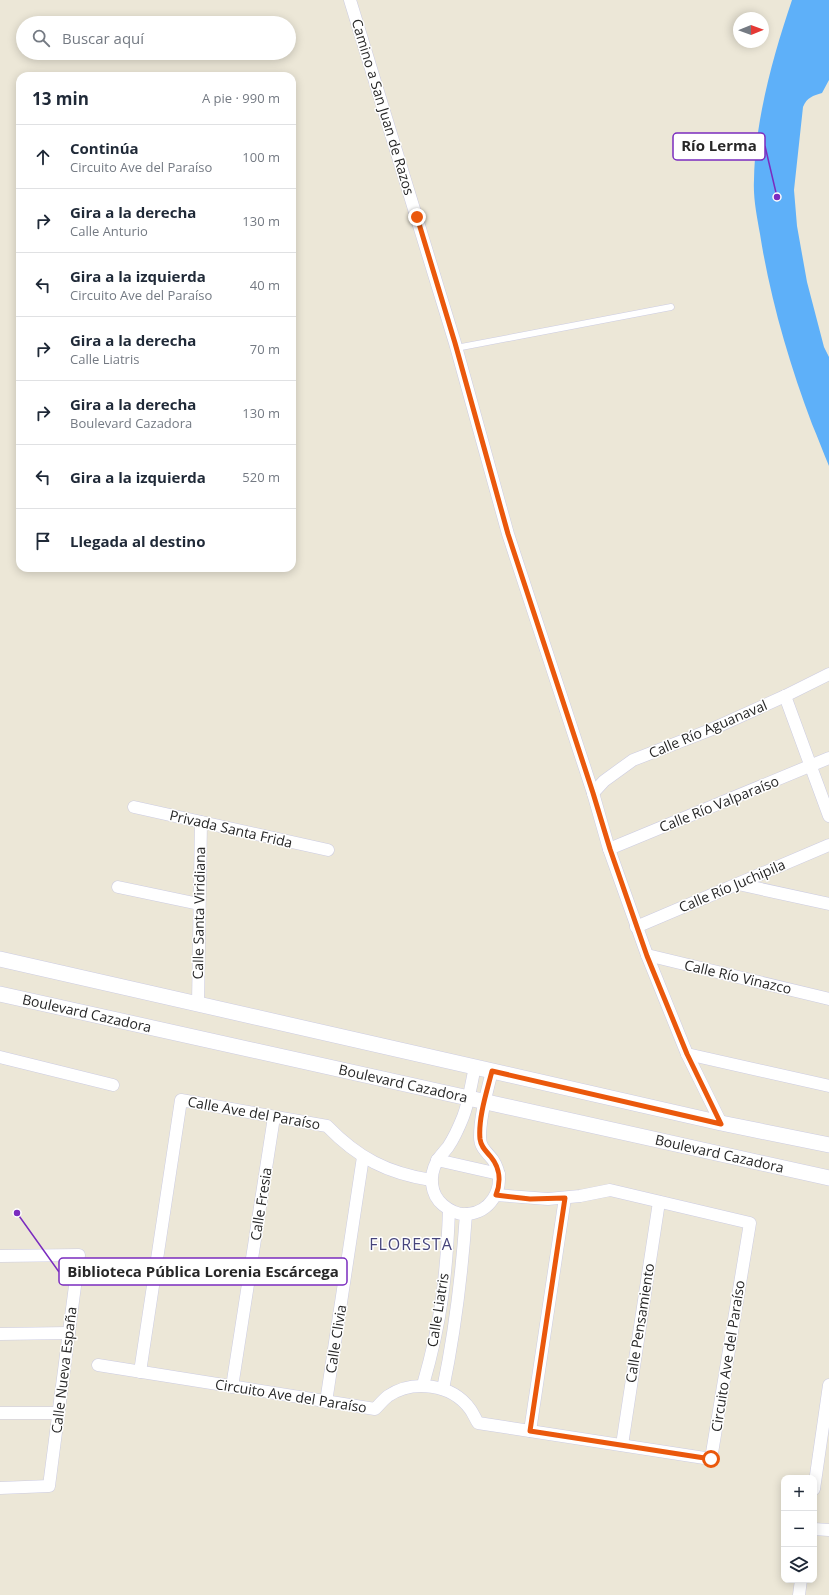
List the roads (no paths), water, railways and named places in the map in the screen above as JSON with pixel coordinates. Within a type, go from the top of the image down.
[{"type":"street","name":"Camino a San Juan de Razos","points":[[350,0],[456,348],[508,534],[610,849],[647,956],[687,1054],[721,1124]]},
{"type":"street","name":"Calle Río Aguanaval","points":[[593,793],[604,780],[633,760],[710,730],[829,674]]},
{"type":"street","points":[[785,696],[829,816]]},
{"type":"street","name":"Calle Río Valparaíso","points":[[610,849],[829,758]]},
{"type":"street","name":"Privada Santa Frida","points":[[134,807],[328,850]]},
{"type":"street","name":"Calle Santa Viridiana","points":[[198,1004],[201,822]]},
{"type":"street","name":"Calle Río Juchipila","points":[[636,927],[829,845]]},
{"type":"street","points":[[738,884],[829,904]]},
{"type":"street","points":[[118,887],[200,904]]},
{"type":"street","name":"Calle Río Vinazco","points":[[647,956],[829,999]]},
{"type":"street","points":[[0,959],[721,1124],[829,1145]]},
{"type":"street","name":"Boulevard Cazadora","points":[[0,994],[829,1178]]},
{"type":"street","points":[[687,1054],[829,1086]]},
{"type":"street","points":[[0,1057],[113,1085]]},
{"type":"street","points":[[475,1067],[464,1115],[457,1131],[437,1160],[431,1180],[432,1189],[436,1198],[449,1210],[460,1214],[475,1213],[483,1209],[490,1203],[496,1195],[498,1189],[499,1174],[494,1162],[482,1146],[480,1139],[482,1119],[492,1071]]},
{"type":"street","name":"Calle Ave del Paraíso","points":[[140,1372],[181,1100],[327,1126],[344,1143],[363,1157],[396,1173],[431,1180]]},
{"type":"street","name":"Calle Fresia","points":[[232,1387],[274,1117]]},
{"type":"street","name":"Calle Clivia","points":[[326,1402],[363,1157]]},
{"type":"street","points":[[437,1160],[499,1174]]},
{"type":"street","name":"Circuito Ave del Paraíso","points":[[98,1365],[375,1409],[388,1396],[405,1388],[424,1385],[443,1389],[457,1397],[470,1408],[478,1423],[711,1459],[750,1223],[610,1190],[565,1198],[530,1199],[496,1195]]},
{"type":"street","points":[[530,1431],[565,1198]]},
{"type":"street","name":"Calle Pensamiento","points":[[622,1445],[659,1202]]},
{"type":"street","name":"Calle Liatris","points":[[424,1385],[442,1298],[447,1254],[449,1210]]},
{"type":"street","name":"Calle Liatris","points":[[443,1389],[458,1302],[466,1214]]},
{"type":"street","name":"Calle Nueva España","points":[[0,1256],[79,1254],[49,1486],[0,1488]]},
{"type":"street","points":[[0,1334],[69,1333]]},
{"type":"street","points":[[817,1475],[826,1430],[829,1385]]},
{"type":"street","points":[[0,1413],[58,1413]]},
{"type":"street","points":[[817,1529],[829,1530]]},
{"type":"street","points":[[799,1595],[801,1583]]},
{"type":"lane","points":[[456,348],[671,308]]},
{"type":"water","points":[[792,0],[829,0],[829,80],[822,93],[808,99],[803,107],[794,190],[797,226],[807,282],[824,347],[829,357],[829,466],[812,424],[781,330],[764,258],[754,194],[755,158],[761,112],[778,43]]},
{"type":"place","name":"Río Lerma","points":[[777,197]]},
{"type":"place","name":"Biblioteca Pública Lorenia Escárcega","points":[[17,1213]]},
{"type":"district","name":"FLORESTA","points":[[411,1244]]}]
